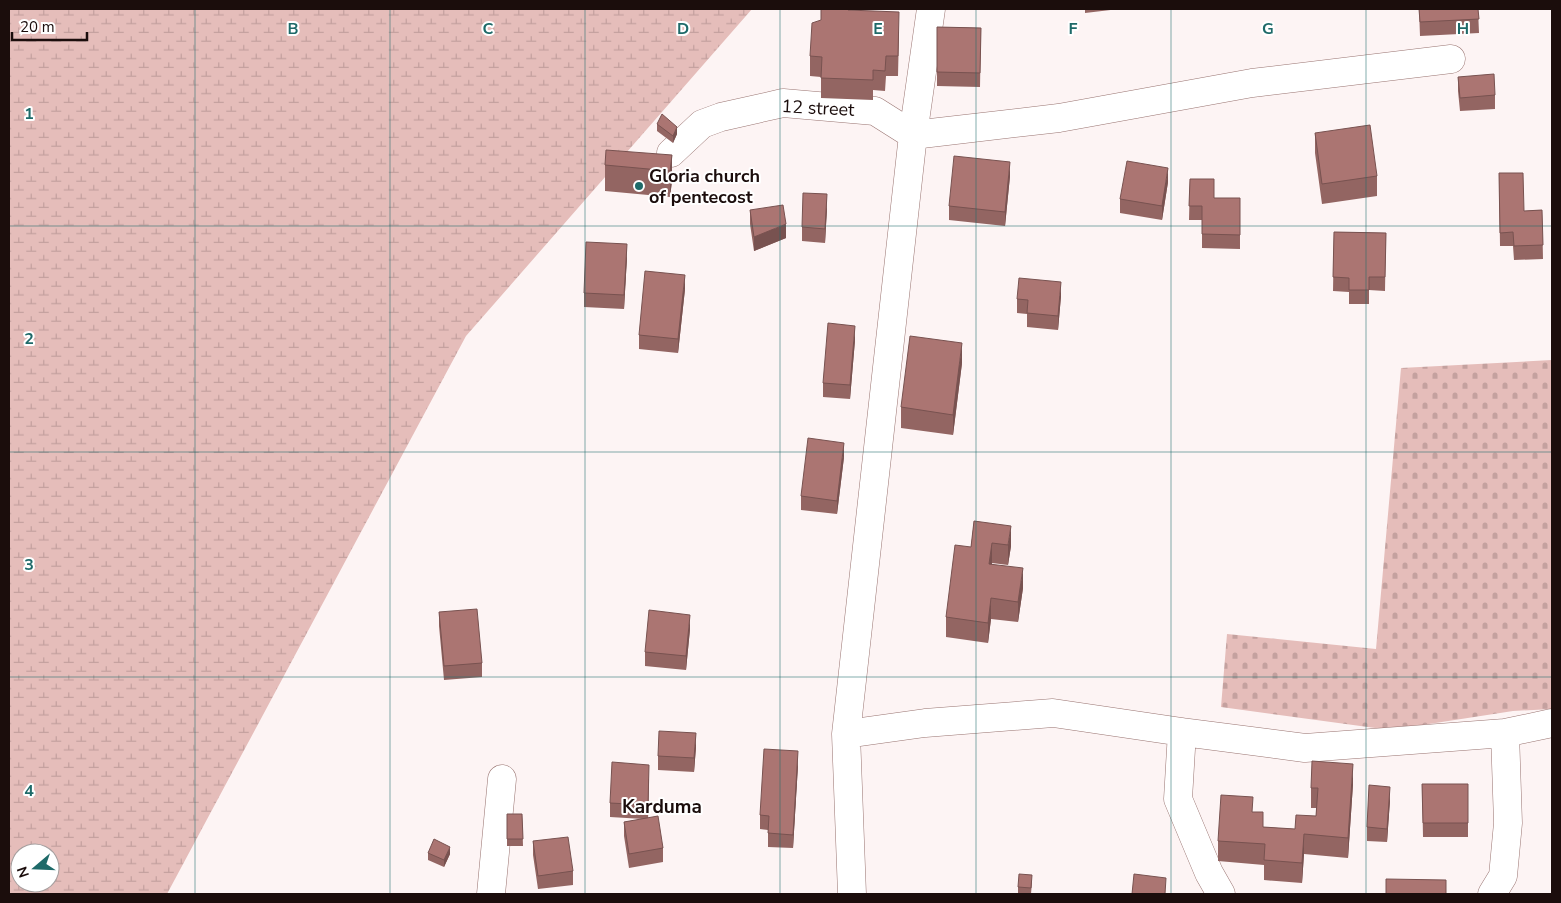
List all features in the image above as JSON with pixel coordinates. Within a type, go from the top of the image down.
[{"type":"street","points":[[852,894],[846,734],[913,135],[931,9]]},
{"type":"street","points":[[913,135],[1058,118],[1252,83],[1451,59]]},
{"type":"street","name":"12 street","points":[[671,153],[702,124],[721,117],[783,103],[875,111],[913,135]]},
{"type":"street","points":[[846,734],[925,723],[1053,713],[1305,748],[1505,733],[1552,723]]},
{"type":"street","points":[[1182,732],[1178,799],[1209,873],[1222,894]]},
{"type":"street","points":[[1492,894],[1503,876],[1508,822],[1505,733]]},
{"type":"street","points":[[491,894],[502,779]]},
{"type":"green space","points":[[9,9],[752,9],[466,336],[167,894],[9,894]]},
{"type":"green space","points":[[1552,360],[1552,709],[1513,711],[1390,730],[1221,707],[1227,634],[1376,649],[1401,368]]},
{"type":"building","points":[[821,9],[899,12],[898,56],[886,56],[885,71],[873,70],[873,80],[821,78],[822,57],[810,56],[812,23],[821,20]]},
{"type":"building","points":[[1419,9],[1478,9],[1479,19],[1420,22]]},
{"type":"building","points":[[937,27],[981,28],[980,73],[937,72]]},
{"type":"building","points":[[1494,74],[1495,95],[1460,98],[1458,77]]},
{"type":"building","points":[[662,114],[677,127],[673,136],[657,124]]},
{"type":"building","points":[[1370,125],[1377,176],[1322,184],[1315,133]]},
{"type":"building","points":[[606,150],[672,155],[670,171],[605,165]]},
{"type":"building","points":[[954,156],[1010,162],[1005,212],[949,206]]},
{"type":"building","points":[[1127,161],[1168,168],[1162,206],[1120,199]]},
{"type":"building","points":[[1499,173],[1523,173],[1524,211],[1542,210],[1543,245],[1514,246],[1513,232],[1500,233]]},
{"type":"building","points":[[1190,179],[1214,179],[1214,198],[1240,198],[1240,235],[1202,234],[1202,206],[1189,206]]},
{"type":"building","points":[[803,193],[827,194],[825,229],[802,227]]},
{"type":"building","points":[[783,205],[786,224],[754,237],[750,210]]},
{"type":"building","points":[[1334,232],[1386,233],[1385,277],[1369,277],[1369,290],[1349,290],[1349,278],[1333,277]]},
{"type":"building","points":[[586,242],[627,244],[624,295],[584,293]]},
{"type":"building","points":[[645,271],[685,275],[678,339],[639,335]]},
{"type":"building","points":[[1019,278],[1061,282],[1058,316],[1027,313],[1028,300],[1017,299]]},
{"type":"building","points":[[828,323],[855,326],[850,385],[823,383]]},
{"type":"building","points":[[910,336],[962,343],[953,415],[901,407]]},
{"type":"building","points":[[808,438],[844,443],[837,501],[801,496]]},
{"type":"building","points":[[974,521],[1011,526],[1008,545],[992,543],[989,564],[1023,568],[1018,602],[991,598],[988,623],[946,617],[955,545],[971,547]]},
{"type":"building","points":[[477,609],[482,663],[444,666],[439,612]]},
{"type":"building","points":[[649,610],[690,615],[686,656],[645,652]]},
{"type":"building","points":[[659,731],[696,733],[694,758],[658,756]]},
{"type":"building","points":[[764,749],[798,751],[793,835],[768,833],[769,816],[760,815]]},
{"type":"building","points":[[1312,761],[1353,764],[1348,838],[1304,834],[1302,863],[1264,860],[1265,844],[1218,841],[1221,795],[1253,797],[1252,812],[1263,812],[1263,827],[1295,829],[1296,815],[1316,816],[1318,788],[1311,788]]},
{"type":"building","points":[[612,762],[649,765],[648,805],[610,803]]},
{"type":"building","points":[[1422,784],[1468,784],[1468,823],[1423,823]]},
{"type":"building","points":[[1369,785],[1390,787],[1387,829],[1367,827]]},
{"type":"building","points":[[507,814],[522,814],[523,839],[507,839]]},
{"type":"building","points":[[658,816],[663,848],[629,854],[624,822]]},
{"type":"building","points":[[568,837],[573,871],[538,876],[533,841]]},
{"type":"building","points":[[434,839],[450,847],[444,860],[428,853]]},
{"type":"building","points":[[1019,874],[1032,875],[1031,888],[1018,887]]},
{"type":"building","points":[[1134,874],[1166,878],[1165,894],[1132,894]]},
{"type":"building","points":[[1386,879],[1446,880],[1446,894],[1386,894]]},
{"type":"place","name":"Gloria church of pentecost","points":[[639,186]]},
{"type":"district","name":"Karduma","points":[[662,807]]}]
